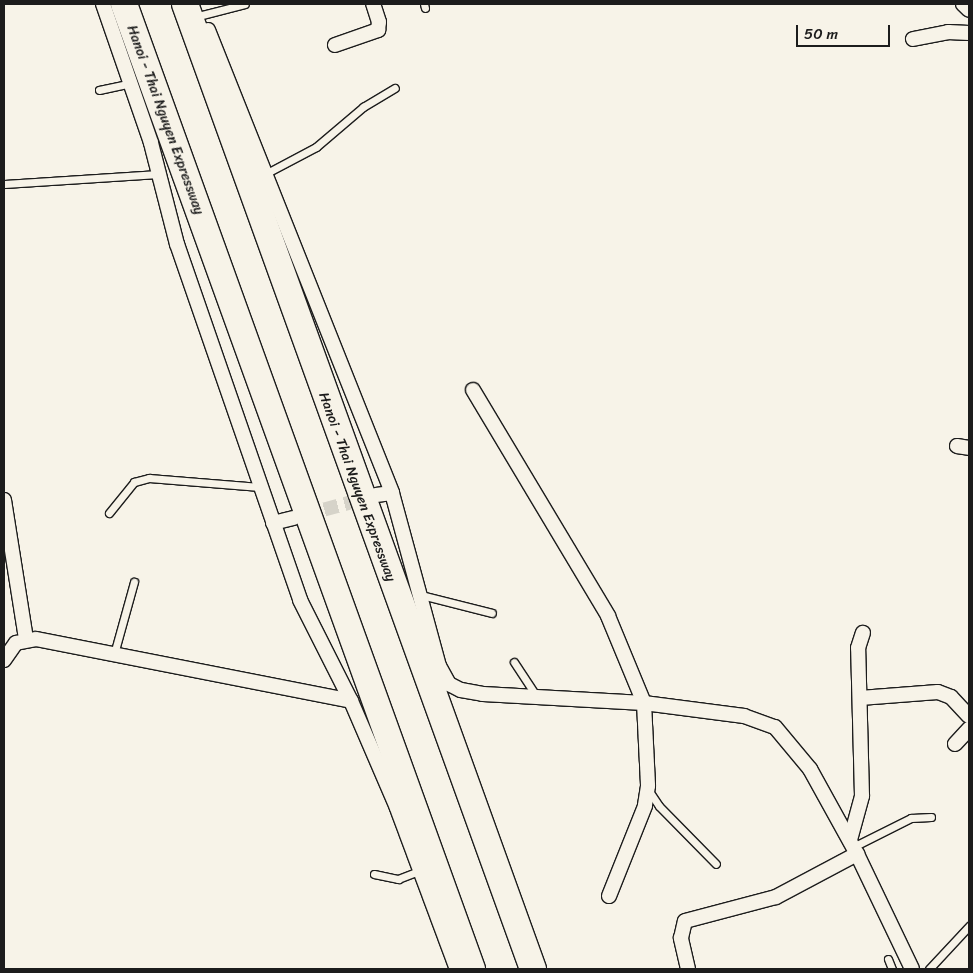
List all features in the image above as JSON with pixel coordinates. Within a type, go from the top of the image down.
[{"type":"highway","name":"Hanoi - Thai Nguyen Expressway","points":[[124,4],[472,969]]},
{"type":"highway","name":"Hanoi - Thai Nguyen Expressway","points":[[195,8],[208,68],[347,460],[533,969]]},
{"type":"street","points":[[103,4],[131,83],[159,174],[177,244],[300,600],[350,701],[421,870],[458,969]]},
{"type":"street","points":[[335,45],[378,30],[379,22],[373,4]]},
{"type":"street","points":[[963,4],[969,10]]},
{"type":"street","points":[[195,8],[265,174],[392,493],[439,666],[450,684],[468,692],[644,703],[744,716],[775,726],[810,768],[853,847],[912,969]]},
{"type":"street","points":[[913,39],[948,32],[969,33]]},
{"type":"street","points":[[473,390],[608,616],[644,703],[648,786],[645,806],[609,896]]},
{"type":"street","points":[[376,495],[392,493]]},
{"type":"street","points":[[4,500],[26,639]]},
{"type":"street","points":[[273,523],[293,518]]},
{"type":"street","points":[[688,969],[681,938],[685,920],[776,897],[853,847],[862,796],[858,648],[863,633]]},
{"type":"street","points":[[4,660],[16,643],[26,639],[114,654],[350,701]]},
{"type":"street","points":[[860,698],[938,692],[951,697],[969,716]]},
{"type":"street","points":[[955,744],[969,730]]},
{"type":"lane","points":[[195,8],[245,4]]},
{"type":"lane","points":[[99,90],[131,83]]},
{"type":"lane","points":[[265,174],[316,147],[363,107],[395,88]]},
{"type":"lane","points":[[4,184],[159,174]]},
{"type":"lane","points":[[109,513],[123,492],[134,482],[150,478],[260,488]]},
{"type":"lane","points":[[114,654],[134,582]]},
{"type":"lane","points":[[421,596],[492,613]]},
{"type":"lane","points":[[514,662],[537,697]]},
{"type":"lane","points":[[648,786],[659,806],[716,864]]},
{"type":"lane","points":[[853,847],[912,818],[931,817]]},
{"type":"lane","points":[[374,874],[398,879],[421,870]]},
{"type":"lane","points":[[929,969],[969,926]]},
{"type":"lane","points":[[888,959],[892,969]]},
{"type":"tunnel","points":[[304,515],[367,498]]}]
